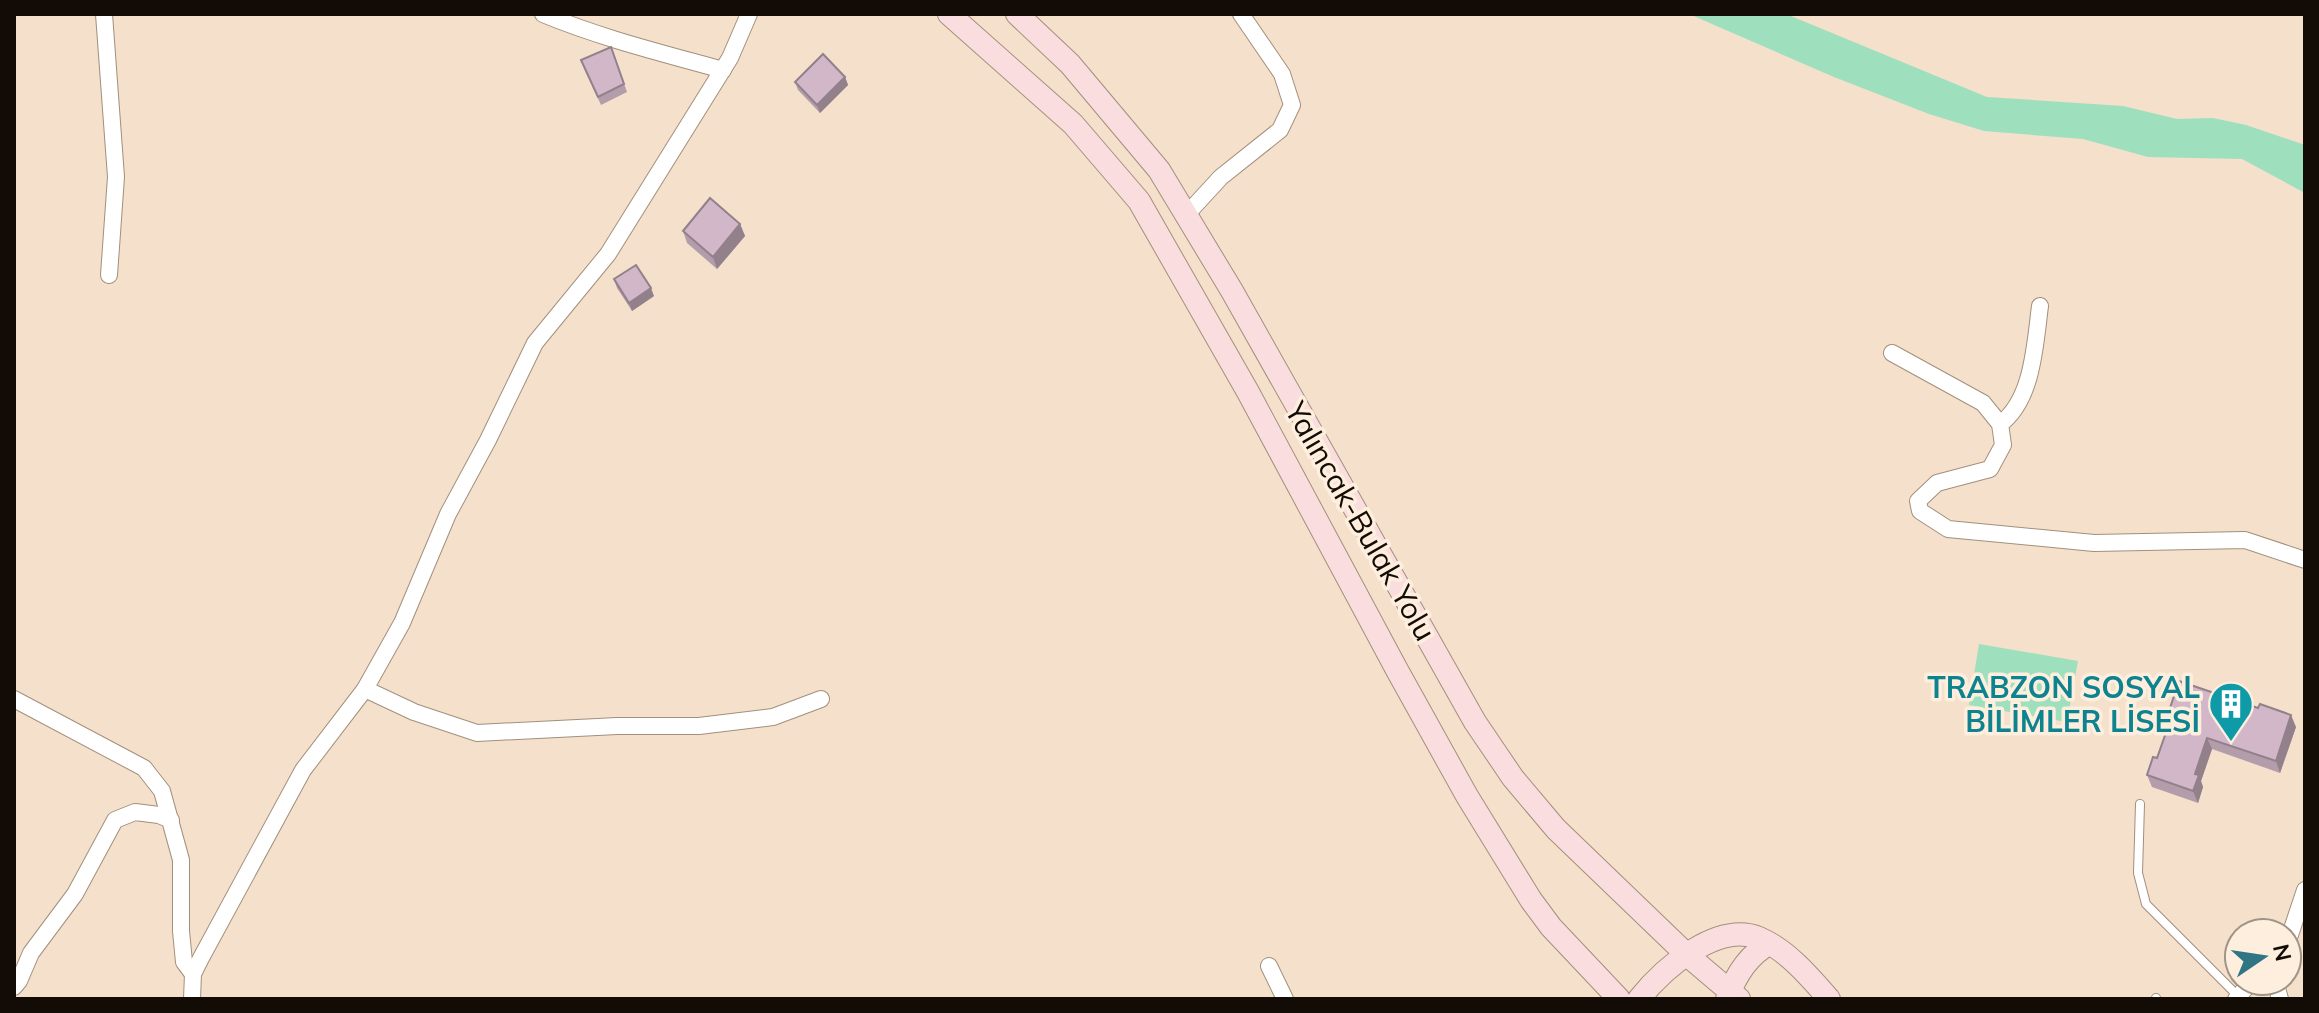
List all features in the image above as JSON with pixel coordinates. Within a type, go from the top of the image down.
[{"type":"main road","name":"Yalıncak-Bulak Yolu","points":[[949,14],[1073,124],[1139,201],[1248,392],[1467,796],[1551,927],[1619,999]]},
{"type":"main road","name":"Yalıncak-Bulak Yolu","points":[[1017,14],[1070,64],[1159,170],[1232,291],[1475,722],[1513,778],[1556,829],[1732,996]]},
{"type":"main road","points":[[1639,999],[1666,969],[1686,954],[1708,943],[1735,936],[1757,937],[1769,944],[1812,979],[1829,999]]},
{"type":"main road","points":[[1732,996],[1736,977],[1752,955],[1769,944]]},
{"type":"street","points":[[104,14],[116,177],[109,275]]},
{"type":"street","points":[[543,14],[569,25],[723,70]]},
{"type":"street","points":[[192,999],[193,974],[303,770],[365,689],[402,623],[448,514],[535,343],[608,254],[723,70],[749,14]]},
{"type":"street","points":[[1186,215],[1221,177],[1280,130],[1292,105],[1282,74],[1241,14]]},
{"type":"street","points":[[2000,424],[2010,417],[2032,372],[2040,306]]},
{"type":"street","points":[[1892,353],[1983,403],[2000,424],[2003,445],[1990,469],[1937,483],[1918,501],[1920,511],[1948,529],[2094,543],[2245,540],[2305,560]]},
{"type":"street","points":[[365,689],[414,712],[477,733],[617,726],[699,726],[773,717],[821,699]]},
{"type":"street","points":[[14,699],[144,768],[162,791],[181,860],[184,962],[193,974]]},
{"type":"street","points":[[14,987],[31,953],[75,894],[115,820],[135,812],[171,820]]},
{"type":"street","points":[[2296,917],[2305,890]]},
{"type":"street","points":[[1269,966],[1285,999]]},
{"type":"lane","points":[[2140,804],[2138,873],[2146,904],[2237,998]]},
{"type":"green space","points":[[1689,14],[1786,14],[1987,97],[2123,106],[2177,119],[2213,118],[2246,125],[2305,145],[2305,193],[2242,159],[2148,157],[2083,139],[1984,131],[1929,114],[1834,77]]},
{"type":"green space","points":[[1979,644],[2078,661],[2067,722],[1969,705]]},
{"type":"building","points":[[611,47],[624,84],[598,97],[581,60]]},
{"type":"building","points":[[823,54],[845,77],[817,105],[795,82]]},
{"type":"building","points":[[710,198],[740,224],[713,257],[683,231]]},
{"type":"building","points":[[636,265],[651,288],[629,303],[614,279]]},
{"type":"building","name":"TRABZON SOSYAL BİLİMLER LİSESİ","points":[[2179,681],[2258,708],[2260,704],[2291,715],[2276,761],[2207,738],[2195,774],[2199,775],[2193,791],[2147,775],[2153,757],[2157,758],[2169,724],[2165,723]]},
{"type":"place","name":"TRABZON SOSYAL BİLİMLER LİSESİ","points":[[2231,743]]}]
